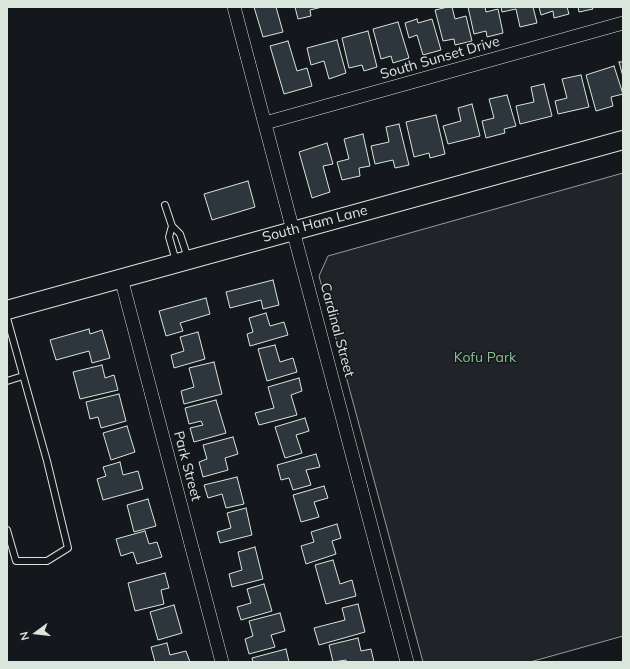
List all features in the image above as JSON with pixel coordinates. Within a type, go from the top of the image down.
[{"type":"main road","name":"South Ham Lane","points":[[7,310],[623,140]]},
{"type":"street","name":"Cardinal Street","points":[[234,7],[407,662]]},
{"type":"street","name":"South Sunset Drive","points":[[265,124],[623,23]]},
{"type":"street","name":"Park Street","points":[[121,278],[222,662]]},
{"type":"lane","points":[[164,205],[172,226],[180,234],[183,261]]},
{"type":"lane","points":[[172,226],[169,237],[183,261]]},
{"type":"lane","points":[[7,318],[47,461],[68,548],[47,561],[16,561],[7,530]]},
{"type":"lane","points":[[7,381],[23,376]]},
{"type":"green space","name":"Kofu Park","points":[[623,173],[623,636],[530,662],[423,662],[319,276],[328,256]]},
{"type":"building","points":[[254,7],[276,7],[283,32],[263,37]]},
{"type":"building","points":[[295,7],[322,7],[310,10],[311,16],[298,19]]},
{"type":"building","points":[[452,7],[455,19],[466,16],[472,41],[455,45],[454,39],[443,41],[435,10]]},
{"type":"building","points":[[468,7],[485,7],[486,12],[498,9],[503,33],[487,37],[486,31],[474,34]]},
{"type":"building","points":[[501,7],[533,7],[537,23],[520,27],[516,9],[502,12]]},
{"type":"building","points":[[539,7],[567,7],[569,14],[554,18],[553,11],[541,15]]},
{"type":"building","points":[[578,7],[592,7],[593,9],[579,12]]},
{"type":"building","points":[[417,19],[418,23],[432,19],[441,50],[423,55],[417,35],[409,38],[405,23]]},
{"type":"building","points":[[398,22],[409,58],[393,63],[391,56],[381,59],[373,29]]},
{"type":"building","points":[[368,31],[377,67],[364,71],[362,65],[349,68],[342,38]]},
{"type":"building","points":[[337,40],[346,73],[329,79],[324,61],[311,65],[307,48]]},
{"type":"building","points":[[288,41],[297,71],[307,68],[312,86],[284,94],[270,46]]},
{"type":"building","points":[[619,62],[623,62],[623,77]]},
{"type":"building","points":[[614,66],[623,94],[611,97],[613,106],[596,111],[586,75]]},
{"type":"building","points":[[581,75],[589,107],[558,114],[555,101],[567,98],[562,79]]},
{"type":"building","points":[[544,84],[552,116],[520,124],[516,106],[534,102],[531,87]]},
{"type":"building","points":[[507,95],[516,126],[504,129],[505,133],[486,138],[482,121],[494,118],[489,99]]},
{"type":"building","points":[[472,104],[480,136],[448,144],[443,126],[461,121],[458,108]]},
{"type":"building","points":[[436,115],[445,154],[430,158],[429,153],[414,157],[406,122]]},
{"type":"building","points":[[399,124],[409,165],[395,168],[393,160],[375,164],[371,146],[389,142],[386,127]]},
{"type":"building","points":[[363,134],[370,166],[359,168],[360,176],[342,180],[337,162],[349,159],[344,139]]},
{"type":"building","points":[[327,143],[333,164],[323,166],[330,192],[312,198],[299,152]]},
{"type":"building","points":[[248,181],[255,207],[212,220],[204,194]]},
{"type":"building","points":[[273,280],[279,305],[263,309],[261,300],[230,308],[226,292]]},
{"type":"building","points":[[206,298],[210,314],[180,323],[183,331],[166,336],[159,311]]},
{"type":"building","points":[[266,313],[270,326],[284,322],[288,335],[250,346],[247,334],[253,332],[249,318]]},
{"type":"building","points":[[89,329],[90,334],[102,330],[110,358],[92,363],[89,351],[56,360],[50,340]]},
{"type":"building","points":[[198,332],[205,359],[174,368],[171,355],[184,351],[180,337]]},
{"type":"building","points":[[275,345],[280,362],[293,358],[297,372],[267,381],[258,349]]},
{"type":"building","points":[[214,362],[222,394],[184,404],[181,391],[194,387],[189,368]]},
{"type":"building","points":[[102,365],[105,378],[114,375],[118,390],[80,399],[73,372]]},
{"type":"building","points":[[299,378],[302,391],[291,395],[297,415],[259,425],[255,413],[274,408],[268,387]]},
{"type":"building","points":[[119,394],[126,421],[101,428],[98,417],[90,419],[86,402]]},
{"type":"building","points":[[216,400],[226,433],[194,442],[190,428],[203,425],[201,421],[189,424],[185,408]]},
{"type":"building","points":[[305,418],[309,431],[296,435],[302,453],[285,458],[275,427]]},
{"type":"building","points":[[127,426],[135,452],[111,460],[103,433]]},
{"type":"building","points":[[233,437],[238,454],[225,458],[228,470],[203,477],[199,462],[207,459],[203,445]]},
{"type":"building","points":[[316,454],[320,467],[306,470],[311,485],[293,490],[289,478],[281,480],[277,465]]},
{"type":"building","points":[[120,462],[123,475],[138,471],[143,489],[103,500],[97,479],[106,476],[103,467]]},
{"type":"building","points":[[237,477],[244,504],[226,508],[222,494],[208,498],[204,485]]},
{"type":"building","points":[[324,486],[328,498],[314,502],[319,517],[301,522],[293,495]]},
{"type":"building","points":[[148,499],[156,526],[134,532],[127,505]]},
{"type":"building","points":[[246,508],[252,535],[220,543],[217,532],[231,528],[227,513]]},
{"type":"building","points":[[337,524],[341,538],[332,541],[336,554],[306,564],[301,546],[314,542],[311,532]]},
{"type":"building","points":[[145,531],[149,544],[157,542],[162,557],[137,564],[133,552],[121,556],[116,539]]},
{"type":"building","points":[[255,547],[263,579],[232,587],[229,574],[242,570],[238,552]]},
{"type":"building","points":[[333,560],[340,584],[352,580],[356,596],[326,604],[315,565]]},
{"type":"building","points":[[165,573],[169,588],[161,590],[164,604],[135,611],[128,583]]},
{"type":"building","points":[[264,584],[272,611],[241,620],[237,607],[251,603],[247,589]]},
{"type":"building","points":[[358,604],[365,632],[319,645],[314,628],[345,620],[342,608]]},
{"type":"building","points":[[174,605],[182,633],[158,640],[150,612]]},
{"type":"building","points":[[280,613],[285,631],[271,635],[275,647],[249,654],[245,639],[253,636],[249,621]]},
{"type":"building","points":[[358,638],[361,651],[371,649],[374,662],[346,662],[346,660],[333,662],[329,645]]},
{"type":"building","points":[[167,643],[170,655],[186,651],[190,662],[155,662],[151,647]]},
{"type":"building","points":[[286,649],[289,662],[253,662],[252,658]]}]
